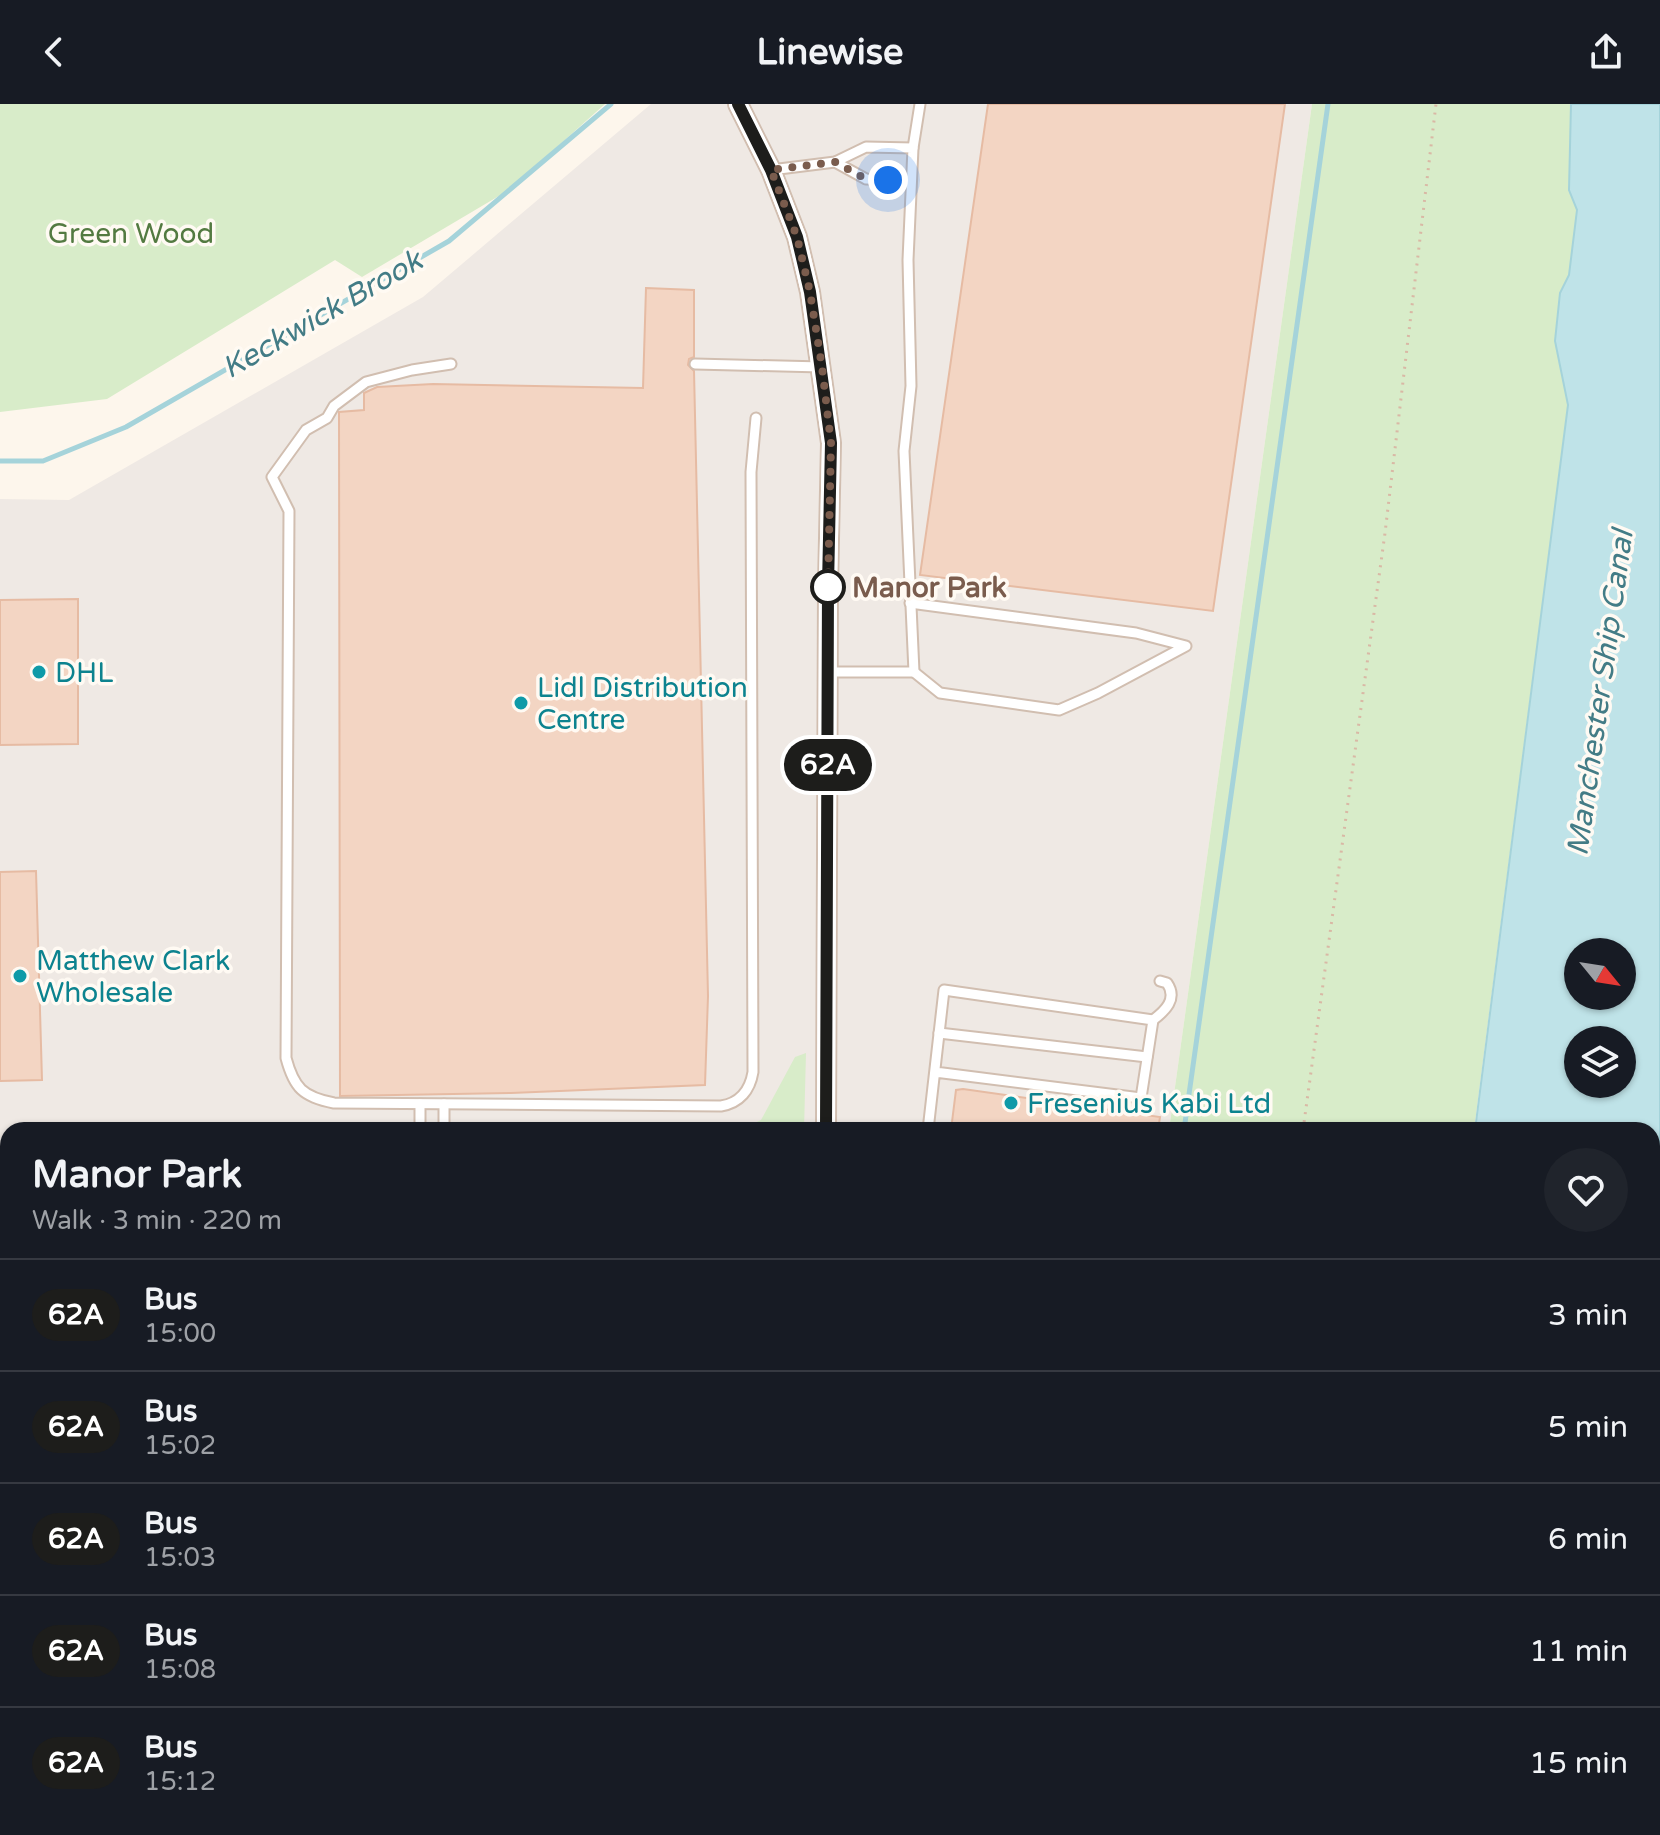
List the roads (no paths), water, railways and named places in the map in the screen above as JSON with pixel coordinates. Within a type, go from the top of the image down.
[{"type":"street","points":[[738,104],[771,170],[797,237],[810,292],[831,443],[826,1122]]},
{"type":"lane","points":[[914,672],[904,451],[911,386],[910,181],[920,104]]},
{"type":"lane","points":[[771,170],[835,162],[866,147],[913,148]]},
{"type":"lane","points":[[835,162],[866,179],[910,181]]},
{"type":"lane","points":[[451,364],[380,378],[358,387],[334,406],[327,418],[306,430],[272,477],[289,511],[286,1058],[294,1083],[302,1091],[322,1101],[348,1104],[721,1106],[735,1102],[747,1090],[751,1082],[751,472],[756,418]]},
{"type":"lane","points":[[695,364],[822,367]]},
{"type":"lane","points":[[829,672],[914,672],[940,693],[1059,710],[1186,646],[1136,633],[910,603]]},
{"type":"lane","points":[[929,1122],[944,990],[1153,1020],[1167,1010],[1170,998],[1171,989],[1167,983],[1160,981]]},
{"type":"lane","points":[[935,1072],[1141,1098],[1153,1020]]},
{"type":"lane","points":[[939,1033],[1147,1057]]},
{"type":"lane","points":[[420,1104],[420,1122]]},
{"type":"lane","points":[[444,1104],[444,1122]]},
{"type":"water","name":"Manchester Ship Canal","points":[[1571,104],[1660,104],[1660,1122],[1476,1122],[1568,405],[1555,341],[1560,293],[1569,275],[1577,210],[1569,190]]},
{"type":"waterway","name":"Keckwick Brook","points":[[0,461],[43,461],[126,427],[449,241],[611,104]]},
{"type":"waterway","points":[[1185,1122],[1328,104]]},
{"type":"place","name":"Manor Park","points":[[828,587]]},
{"type":"place","name":"DHL","points":[[39,672]]},
{"type":"place","name":"Lidl Distribution Centre","points":[[521,703]]},
{"type":"place","name":"Matthew Clark Wholesale","points":[[20,976]]},
{"type":"place","name":"Fresenius Kabi Ltd","points":[[1011,1103]]},
{"type":"park label","name":"Green Wood","points":[[131,233]]}]
